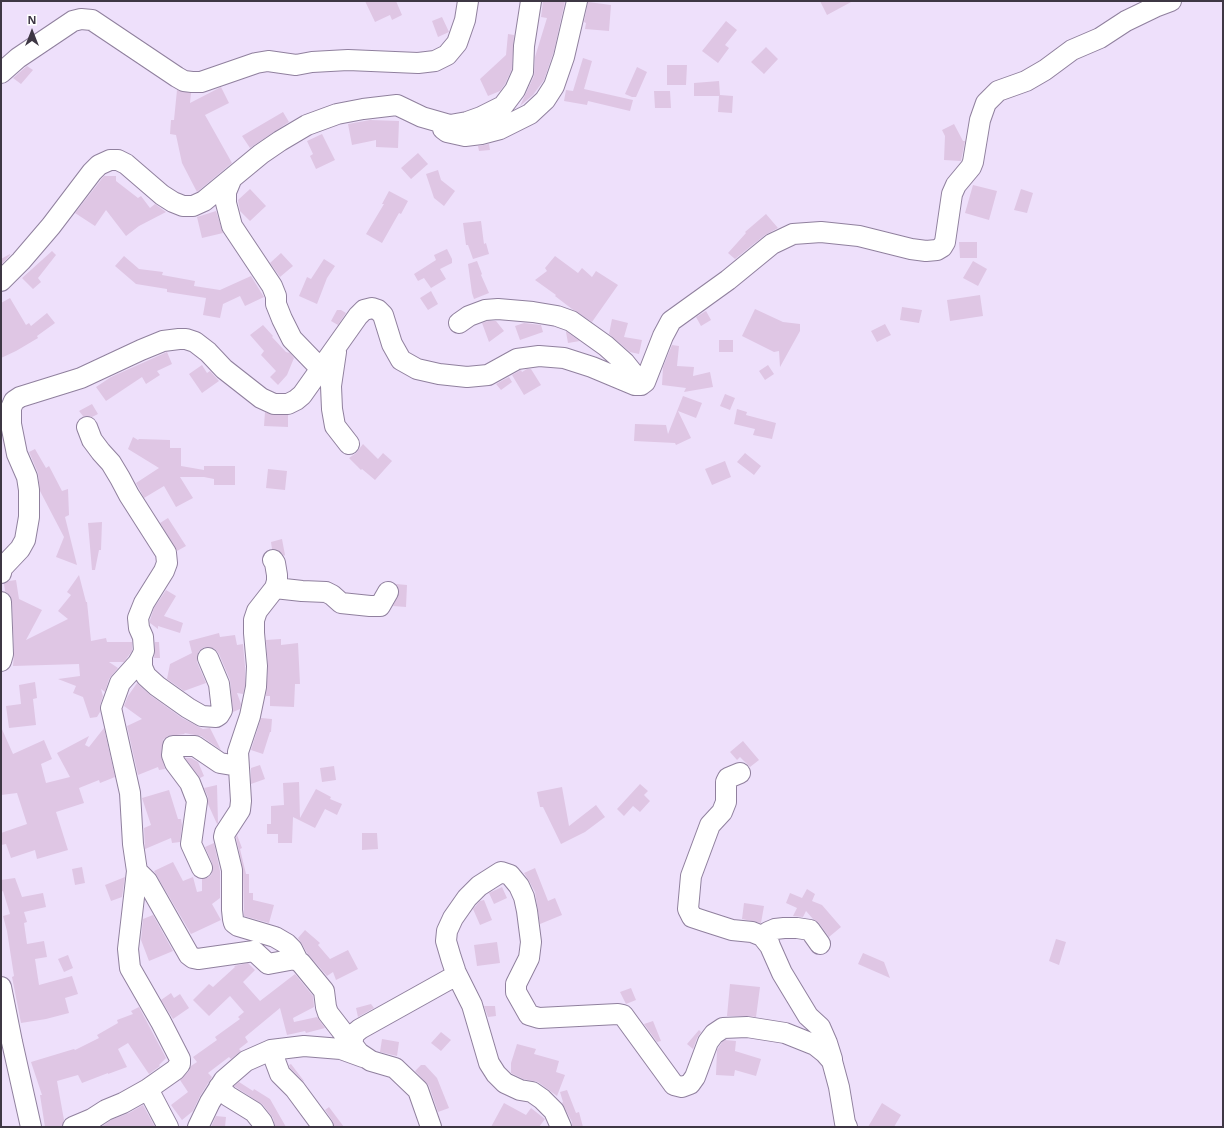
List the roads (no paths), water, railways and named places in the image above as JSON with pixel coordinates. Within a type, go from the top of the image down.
[{"type":"street","points":[[1,73],[18,58],[73,21],[80,19],[92,20],[177,77],[184,81],[192,82],[201,82],[256,63],[268,62],[296,65],[312,62],[348,60],[418,63],[435,62],[447,55],[457,43],[465,20],[468,1]]},
{"type":"street","points":[[1,281],[52,226],[92,172],[104,162],[114,159],[126,164],[162,194],[183,206],[193,206],[204,201],[261,154],[280,141],[307,125],[337,114],[397,105],[434,121],[450,125],[481,118],[503,106],[516,90],[523,72],[524,46],[531,1]]},
{"type":"street","points":[[434,121],[447,132],[465,136],[500,129],[530,114],[545,100],[554,86],[564,57],[577,1]]},
{"type":"street","points":[[1,573],[2,568],[20,549],[25,540],[29,517],[29,490],[27,477],[17,454],[11,424],[11,408],[14,400],[20,397],[80,378],[163,341],[186,339],[195,342],[208,352],[224,368],[261,398],[274,404],[288,404],[302,395],[358,316],[364,310],[372,308],[378,310],[383,315],[392,344],[401,360],[417,369],[438,374],[467,377],[488,375],[517,359],[539,356],[564,358],[592,367],[635,385],[641,385],[645,382],[663,336],[671,322],[728,280],[772,244],[793,234],[821,232],[859,236],[911,249],[926,251],[937,250],[942,247],[945,242],[952,194],[956,185],[971,167],[973,162],[980,120],[986,103],[998,91],[1026,81],[1045,70],[1072,50],[1100,38],[1126,21],[1171,1]]},
{"type":"street","points":[[231,180],[226,192],[226,203],[232,226],[272,286],[276,296],[276,304],[292,339],[321,369]]},
{"type":"street","points":[[459,323],[469,316],[485,310],[498,309],[557,316],[571,321],[606,346],[633,373],[641,385]]},
{"type":"street","points":[[336,348],[331,386],[332,409],[335,426],[348,444]]},
{"type":"street","points":[[72,1127],[92,1119],[106,1110],[123,1103],[148,1089],[175,1070],[180,1064],[180,1059],[130,968],[128,949],[137,871],[133,844],[130,793],[111,708],[120,683],[138,663],[144,651],[143,637],[139,628],[138,618],[144,603],[164,571],[167,563],[166,553],[129,495],[111,463],[92,440],[87,427]]},
{"type":"street","points":[[273,560],[277,575],[275,588],[256,611],[254,620],[257,666],[256,687],[250,716],[238,752],[241,801],[240,810],[225,832],[224,837],[232,870],[233,919],[238,926],[275,937],[287,944],[292,949],[298,960],[308,970],[324,991],[328,1013],[358,1051],[371,1061],[395,1068],[418,1090],[431,1127]]},
{"type":"street","points":[[275,588],[302,591],[322,591],[332,594],[342,603],[370,606],[380,606],[388,592]]},
{"type":"street","points":[[1,602],[3,654],[1,662]]},
{"type":"street","points":[[142,656],[142,667],[146,676],[157,686],[202,716],[216,717],[222,710],[219,684],[208,658]]},
{"type":"street","points":[[202,868],[191,844],[197,801],[190,783],[174,763],[172,755],[173,746],[195,746],[220,763],[238,766]]},
{"type":"street","points":[[740,773],[728,778],[726,782],[726,802],[722,812],[710,825],[691,876],[688,909],[692,917],[732,930],[752,932],[762,936],[770,946]]},
{"type":"street","points":[[137,871],[147,881],[189,955],[193,958],[198,959],[254,951],[268,964],[295,959],[298,960]]},
{"type":"street","points":[[561,1127],[554,1111],[542,1099],[532,1092],[520,1090],[505,1083],[496,1074],[489,1063],[472,1004],[456,973],[446,941],[447,931],[452,918],[467,898],[479,886],[501,872],[510,875],[519,886],[524,897],[527,911],[531,942],[530,958],[516,984],[516,992],[529,1015],[539,1018],[623,1015],[674,1085],[682,1087],[690,1084],[695,1077],[708,1042],[714,1034],[722,1028],[747,1027],[785,1033],[814,1045],[825,1053],[832,1061]]},
{"type":"street","points":[[820,944],[810,930],[797,928],[775,929],[768,932],[767,937],[782,972],[808,1016],[820,1027],[827,1043],[839,1088],[847,1127]]},
{"type":"street","points":[[358,1051],[354,1034],[360,1029],[454,978],[456,973]]},
{"type":"street","points":[[1,987],[31,1127]]},
{"type":"street","points":[[198,1127],[210,1102],[224,1080],[246,1061],[271,1050],[304,1046],[358,1051]]},
{"type":"street","points":[[271,1050],[280,1074],[295,1089],[324,1127]]},
{"type":"street","points":[[219,1088],[228,1096],[254,1112],[264,1127]]},
{"type":"street","points":[[148,1089],[168,1127]]}]
